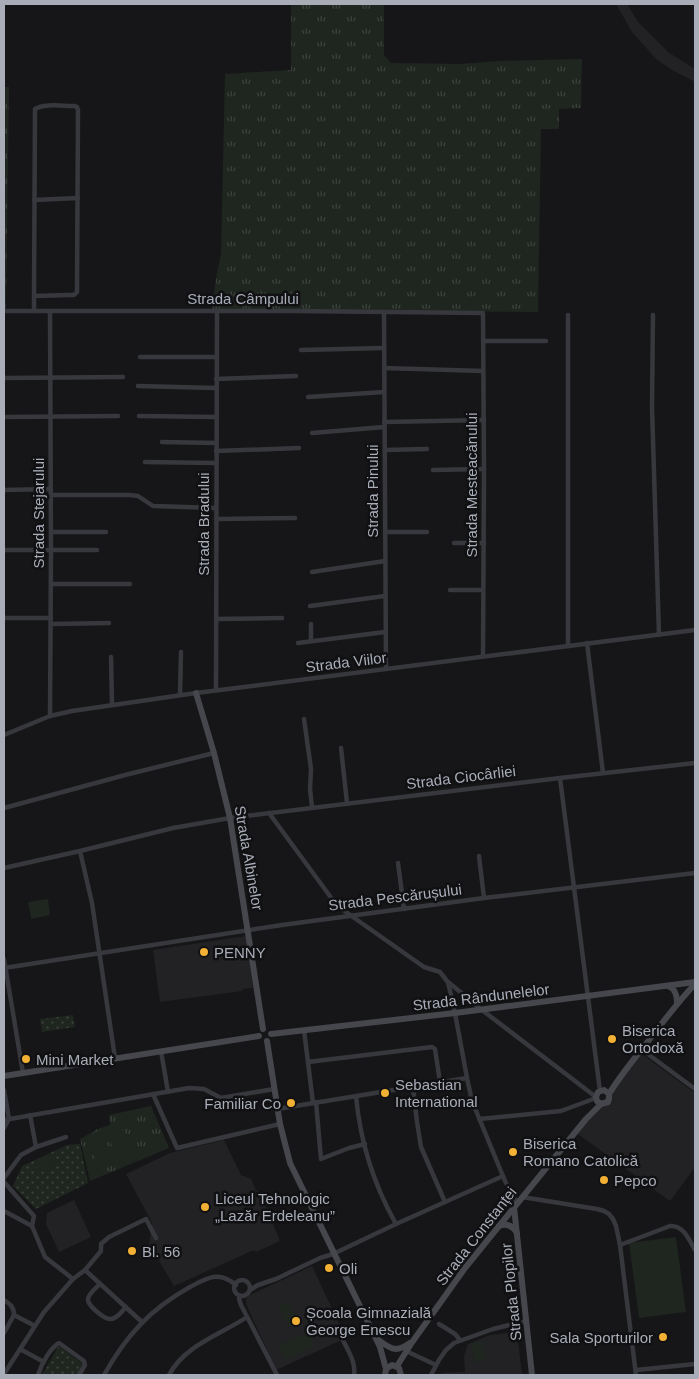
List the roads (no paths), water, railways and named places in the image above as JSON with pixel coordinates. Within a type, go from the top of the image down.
[{"type":"street","points":[[34,296],[74,295],[77,292],[78,110],[74,106],[44,106],[35,109],[34,200],[34,296],[34,311]]},
{"type":"street","points":[[34,200],[78,198]]},
{"type":"street","name":"Strada Câmpului","points":[[4,311],[483,313]]},
{"type":"street","name":"Strada Stejarului","points":[[50,311],[50,716]]},
{"type":"street","name":"Strada Bradului","points":[[216,311],[216,690]]},
{"type":"street","name":"Strada Pinului","points":[[384,312],[386,669]]},
{"type":"street","name":"Strada Mesteacănului","points":[[483,313],[483,656]]},
{"type":"street","points":[[568,315],[568,646]]},
{"type":"street","points":[[653,315],[652,407],[659,635]]},
{"type":"street","points":[[483,341],[546,341]]},
{"type":"street","points":[[301,350],[384,348]]},
{"type":"street","points":[[140,357],[216,357]]},
{"type":"street","points":[[384,368],[483,371]]},
{"type":"street","points":[[216,379],[296,376]]},
{"type":"street","points":[[4,378],[123,377]]},
{"type":"street","points":[[138,386],[216,388]]},
{"type":"street","points":[[308,397],[384,392]]},
{"type":"street","points":[[4,416],[118,416]]},
{"type":"street","points":[[139,416],[216,417]]},
{"type":"street","points":[[312,433],[384,424],[484,420]]},
{"type":"street","points":[[162,442],[216,443]]},
{"type":"street","points":[[216,451],[299,448]]},
{"type":"street","points":[[384,450],[427,449]]},
{"type":"street","points":[[145,462],[216,463]]},
{"type":"street","points":[[433,470],[484,470]]},
{"type":"street","points":[[4,490],[130,495],[138,496],[153,506],[216,508]]},
{"type":"street","points":[[216,519],[295,518]]},
{"type":"street","points":[[51,532],[106,532]]},
{"type":"street","points":[[385,532],[427,532]]},
{"type":"street","points":[[454,543],[484,543]]},
{"type":"street","points":[[4,550],[97,550]]},
{"type":"street","points":[[312,572],[385,561]]},
{"type":"street","points":[[51,584],[130,584]]},
{"type":"street","points":[[450,590],[483,590]]},
{"type":"street","points":[[310,606],[385,596]]},
{"type":"street","points":[[4,618],[51,618]]},
{"type":"street","points":[[216,619],[282,618]]},
{"type":"street","points":[[51,624],[108,623]]},
{"type":"street","points":[[311,624],[311,642]]},
{"type":"street","name":"Strada Viilor","points":[[4,736],[60,713],[112,705],[216,690],[695,630]]},
{"type":"street","points":[[298,643],[385,632]]},
{"type":"street","points":[[588,644],[603,773]]},
{"type":"street","points":[[180,695],[181,652]]},
{"type":"street","points":[[111,657],[112,705]]},
{"type":"street","name":"Strada Albinelor","points":[[196,693],[214,753],[230,818],[264,1029]]},
{"type":"street","points":[[304,719],[311,768],[310,790],[312,807]]},
{"type":"street","points":[[341,748],[348,803]]},
{"type":"street","points":[[4,808],[135,772],[214,753]]},
{"type":"street","name":"Strada Ciocârliei","points":[[4,868],[173,828],[230,818],[695,763]]},
{"type":"street","points":[[560,778],[600,1096]]},
{"type":"street","points":[[269,813],[335,903],[424,966],[440,972],[482,1010],[600,1096]]},
{"type":"street","points":[[80,851],[92,903],[115,1058]]},
{"type":"street","points":[[479,856],[484,898]]},
{"type":"street","points":[[398,863],[404,909]]},
{"type":"street","name":"Strada Pescărușului","points":[[4,968],[249,930],[484,898],[695,873]]},
{"type":"street","points":[[4,959],[23,1073]]},
{"type":"street","points":[[448,981],[472,1100],[511,1193],[518,1202],[553,1201],[604,1211],[613,1219],[620,1245],[636,1373],[695,1364]]},
{"type":"street","points":[[695,983],[641,1049],[695,1089]]},
{"type":"street","name":"Strada Rândunelelor","points":[[271,1034],[695,983]]},
{"type":"street","points":[[667,986],[674,990],[677,1003]]},
{"type":"street","points":[[259,1036],[264,1029],[271,1034],[270,1039],[267,1041],[277,1109],[286,1151],[294,1172],[380,1347],[401,1370],[401,1375]]},
{"type":"street","points":[[304,1030],[321,1159],[364,1142]]},
{"type":"street","points":[[259,1036],[267,1041]]},
{"type":"street","points":[[4,1076],[259,1036]]},
{"type":"street","points":[[308,1062],[432,1047],[435,1050],[440,1082]]},
{"type":"street","name":"Strada Constanței","points":[[396,1365],[465,1268],[586,1118],[600,1096],[620,1076],[641,1049]]},
{"type":"street","points":[[161,1051],[168,1092]]},
{"type":"street","points":[[277,1109],[467,1078]]},
{"type":"street","points":[[413,1087],[416,1122],[422,1147],[445,1202]]},
{"type":"street","points":[[6,1119],[189,1088],[204,1089],[221,1098],[274,1089]]},
{"type":"street","points":[[4,1090],[6,1119],[4,1128]]},
{"type":"street","points":[[154,1094],[177,1148],[280,1124]]},
{"type":"street","points":[[356,1096],[364,1142],[376,1184],[396,1224]]},
{"type":"street","points":[[479,1119],[561,1111],[600,1096]]},
{"type":"street","points":[[30,1115],[36,1147]]},
{"type":"street","points":[[66,1137],[36,1147],[21,1155],[4,1180],[34,1216],[32,1226],[45,1257],[73,1279]]},
{"type":"street","points":[[240,1296],[247,1294],[258,1285],[276,1279],[320,1258],[334,1254],[503,1176]]},
{"type":"street","name":"Strada Plopilor","points":[[518,1202],[518,1234],[532,1375]]},
{"type":"street","points":[[4,1211],[32,1226]]},
{"type":"street","points":[[4,1374],[44,1312],[101,1251],[101,1244],[109,1237],[146,1219],[156,1238]]},
{"type":"street","points":[[620,1245],[674,1225],[682,1230],[695,1250]]},
{"type":"street","points":[[499,1226],[511,1226],[518,1234]]},
{"type":"street","points":[[85,1270],[142,1322]]},
{"type":"street","points":[[104,1375],[123,1344],[142,1322],[166,1301],[204,1280],[221,1276],[228,1278],[236,1285]]},
{"type":"street","points":[[250,1290],[246,1282],[239,1282],[236,1285],[235,1291],[240,1296],[239,1299],[247,1318],[277,1375]]},
{"type":"street","points":[[100,1284],[89,1296],[89,1305],[111,1319],[116,1317],[126,1307]]},
{"type":"street","points":[[4,1300],[14,1310],[14,1315],[4,1333]]},
{"type":"street","points":[[14,1315],[35,1326]]},
{"type":"street","points":[[169,1375],[178,1362],[197,1345],[247,1318]]},
{"type":"street","points":[[431,1375],[446,1350],[454,1343],[493,1328],[526,1321]]},
{"type":"street","points":[[439,1324],[455,1334],[460,1340]]},
{"type":"street","points":[[375,1337],[395,1350],[403,1348],[413,1341]]},
{"type":"street","points":[[343,1340],[353,1362],[354,1375]]},
{"type":"street","points":[[38,1375],[54,1346],[59,1343],[84,1361],[85,1365],[79,1375]]},
{"type":"street","points":[[380,1347],[385,1373]]},
{"type":"street","points":[[20,1349],[44,1362]]},
{"type":"street","points":[[406,1352],[436,1365]]},
{"type":"street","points":[[4,1362],[9,1365]]},
{"type":"street","points":[[385,1373],[389,1365],[396,1365]]},
{"type":"place","name":"PENNY","points":[[204,952]]},
{"type":"place","name":"Biserica Ortodoxă","points":[[612,1039]]},
{"type":"place","name":"Mini Market","points":[[26,1059]]},
{"type":"place","name":"Sebastian International","points":[[385,1093]]},
{"type":"place","name":"Familiar Co","points":[[291,1103]]},
{"type":"place","name":"Biserica Romano Catolică","points":[[513,1152]]},
{"type":"place","name":"Pepco","points":[[604,1180]]},
{"type":"place","name":"Liceul Tehnologic „Lazăr Erdeleanu”","points":[[205,1207]]},
{"type":"place","name":"Bl. 56","points":[[132,1251]]},
{"type":"place","name":"Oli","points":[[329,1268]]},
{"type":"place","name":"Școala Gimnazială George Enescu","points":[[296,1321]]},
{"type":"place","name":"Sala Sporturilor","points":[[663,1337]]}]
